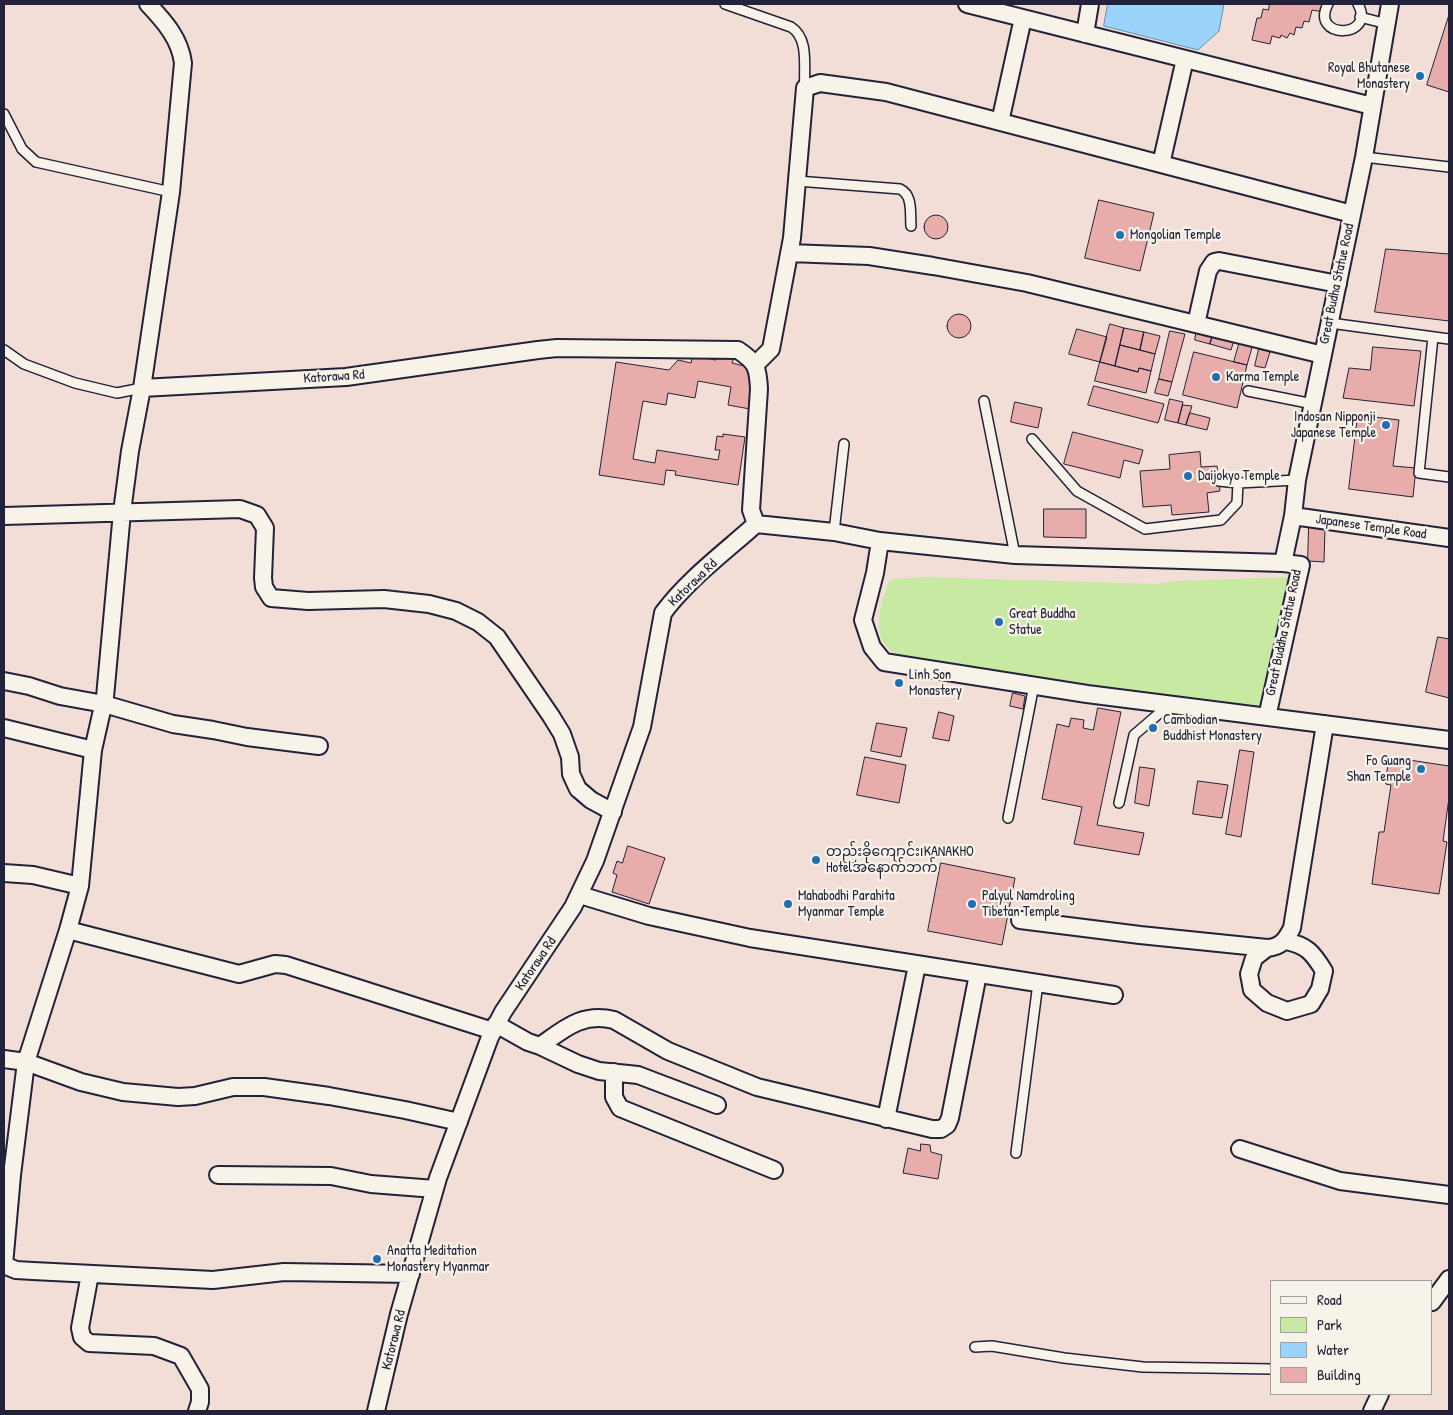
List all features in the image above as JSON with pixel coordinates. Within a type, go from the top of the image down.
[{"type":"street","points":[[148,4],[162,10],[181,49],[183,63],[171,192],[122,512],[104,704],[93,750],[80,886],[26,1062],[10,1188],[4,1265],[16,1270],[33,1272],[213,1280],[284,1272],[411,1274]]},
{"type":"street","points":[[967,4],[1372,106]]},
{"type":"street","points":[[1085,34],[1090,4]]},
{"type":"street","name":"Great Budha Statue Road","points":[[1283,563],[1293,516],[1297,480],[1364,157],[1390,4]]},
{"type":"street","points":[[1000,122],[1023,18]]},
{"type":"street","points":[[1162,164],[1185,59]]},
{"type":"street","points":[[1283,563],[1016,555],[880,541],[834,532],[756,524],[751,510],[759,389],[758,370],[755,365],[772,349],[789,253],[805,88],[820,82],[886,92],[1352,214]]},
{"type":"street","points":[[789,253],[869,256],[1027,283],[1323,355]]},
{"type":"street","points":[[1196,324],[1208,270],[1214,262],[1219,261],[1338,284]]},
{"type":"street","name":"Katorawa Rd","points":[[142,388],[346,377],[557,348],[738,350],[751,359],[755,365]]},
{"type":"street","points":[[4,516],[240,509],[257,515],[265,528],[263,578],[264,587],[271,598],[308,601],[384,599],[430,604],[456,611],[478,622],[498,637],[552,716],[562,734],[570,757],[571,774],[578,789],[590,800],[613,812]]},
{"type":"street","name":"Japanese Temple Road","points":[[1293,516],[1449,538]]},
{"type":"street","name":"Katorawa Rd","points":[[376,1411],[435,1189],[495,1028],[563,924],[580,894],[595,861],[613,812],[642,726],[663,613],[688,584],[756,524]]},
{"type":"street","points":[[880,541],[875,573],[863,620],[872,647],[884,662],[1169,705],[1449,740]]},
{"type":"street","name":"Great Buddha Statue Road","points":[[1267,717],[1301,565],[1283,563]]},
{"type":"street","points":[[4,681],[29,686],[60,696],[104,704],[173,724],[247,737],[320,746]]},
{"type":"street","points":[[1285,942],[1292,928],[1325,724]]},
{"type":"street","points":[[4,728],[93,750]]},
{"type":"street","points":[[4,872],[48,878],[80,886]]},
{"type":"street","points":[[580,894],[649,916],[750,938],[1114,996]]},
{"type":"street","points":[[1020,920],[1266,948],[1275,947],[1285,942],[1300,944],[1314,956],[1324,971],[1320,989],[1311,1004],[1287,1011],[1266,1003],[1252,990],[1248,974],[1254,958],[1266,948]]},
{"type":"street","points":[[68,930],[232,973],[239,974],[275,964],[286,965],[495,1028],[578,1064],[599,1071],[638,1075],[717,1105]]},
{"type":"street","points":[[886,1119],[917,965]]},
{"type":"street","points":[[540,1046],[571,1024],[588,1018],[605,1018],[614,1020],[668,1051],[757,1088],[932,1129],[941,1128],[947,1125],[950,1118],[978,974]]},
{"type":"street","points":[[4,1059],[26,1062],[81,1082],[123,1092],[178,1097],[195,1096],[233,1087],[264,1087],[329,1096],[459,1122]]},
{"type":"street","points":[[614,1072],[614,1097],[620,1108],[774,1170]]},
{"type":"street","points":[[1240,1149],[1340,1181],[1449,1195]]},
{"type":"street","points":[[218,1174],[331,1176],[385,1186],[435,1189]]},
{"type":"street","points":[[90,1274],[80,1328],[82,1337],[89,1343],[154,1346],[180,1356],[200,1389],[200,1402],[197,1411]]},
{"type":"street","points":[[1433,1301],[1449,1279]]},
{"type":"street","points":[[1372,1411],[1380,1395]]},
{"type":"lane","points":[[725,4],[798,31],[804,48],[805,88]]},
{"type":"lane","points":[[1328,4],[1325,10],[1327,22],[1335,30],[1347,31],[1357,25],[1360,17],[1358,4]]},
{"type":"lane","points":[[1360,17],[1387,24]]},
{"type":"lane","points":[[4,114],[22,150],[36,162],[171,192]]},
{"type":"lane","points":[[1364,157],[1449,166]]},
{"type":"lane","points":[[797,181],[900,189],[909,197],[911,226]]},
{"type":"lane","points":[[1330,323],[1449,339]]},
{"type":"lane","points":[[1433,337],[1419,473],[1449,477]]},
{"type":"lane","points":[[4,350],[24,364],[76,383],[117,393],[142,388]]},
{"type":"lane","points":[[1248,391],[1313,404]]},
{"type":"lane","points":[[984,401],[1016,555]]},
{"type":"lane","points":[[1032,439],[1077,491],[1144,529],[1221,520],[1237,503],[1238,483]]},
{"type":"lane","points":[[834,532],[844,444]]},
{"type":"lane","points":[[1219,481],[1238,483],[1297,480]]},
{"type":"lane","points":[[1008,818],[1034,686]]},
{"type":"lane","points":[[1119,803],[1134,735],[1169,705]]},
{"type":"lane","points":[[1016,1153],[1038,983]]},
{"type":"lane","points":[[975,1347],[992,1346],[1064,1358],[1144,1367],[1270,1369]]},
{"type":"green space","points":[[924,577],[1156,584],[1173,581],[1293,577],[1262,710],[910,658],[898,654],[885,645],[879,628],[879,618],[886,589],[889,581],[893,579]]},
{"type":"water","points":[[1108,4],[1224,4],[1219,31],[1198,50],[1104,26]]},
{"type":"building","points":[[1270,4],[1325,4],[1323,12],[1312,10],[1309,22],[1304,21],[1302,28],[1296,27],[1294,35],[1290,33],[1287,38],[1281,35],[1280,38],[1272,36],[1270,44],[1252,40],[1257,18],[1261,18],[1263,9],[1268,10]]},
{"type":"building","points":[[1449,15],[1449,92],[1427,85]]},
{"type":"building","name":"Mongolian Temple","points":[[1099,200],[1154,213],[1140,271],[1085,258]]},
{"type":"building","points":[[936,215],[941,216],[947,222],[947,232],[941,238],[936,239],[931,238],[925,232],[924,227],[925,222],[931,216]]},
{"type":"building","points":[[1386,249],[1449,254],[1449,321],[1375,312]]},
{"type":"building","points":[[959,314],[964,315],[970,321],[970,331],[964,337],[959,338],[954,337],[948,331],[947,326],[948,321],[954,315]]},
{"type":"building","points":[[1110,324],[1124,328],[1115,366],[1100,362]]},
{"type":"building","points":[[1124,328],[1144,332],[1140,350],[1120,345]]},
{"type":"building","points":[[1077,329],[1107,337],[1100,362],[1069,354]]},
{"type":"building","points":[[1197,330],[1213,334],[1210,344],[1195,340]]},
{"type":"building","points":[[1170,331],[1185,334],[1172,382],[1159,379]]},
{"type":"building","points":[[1144,332],[1160,336],[1155,354],[1140,350]]},
{"type":"building","points":[[1213,334],[1234,340],[1231,350],[1210,344]]},
{"type":"building","points":[[1240,341],[1253,344],[1247,365],[1234,362]]},
{"type":"building","points":[[1120,345],[1155,354],[1151,371],[1139,368],[1138,372],[1115,366]]},
{"type":"building","points":[[1373,347],[1421,351],[1414,406],[1343,398],[1349,368],[1370,370]]},
{"type":"building","points":[[1259,349],[1270,352],[1265,368],[1255,366]]},
{"type":"building","name":"Karma Temple","points":[[1194,352],[1247,365],[1237,408],[1183,395]]},
{"type":"building","points":[[716,354],[734,358],[732,363],[752,368],[749,382],[755,384],[750,409],[728,405],[731,387],[698,381],[695,398],[668,393],[666,405],[643,401],[633,459],[655,463],[657,450],[718,460],[720,450],[715,450],[717,436],[723,437],[723,434],[745,437],[738,485],[675,475],[676,471],[666,470],[664,485],[599,475],[616,362],[669,370],[678,360],[691,363],[693,355],[715,360]]},
{"type":"building","points":[[1100,362],[1138,372],[1139,368],[1151,371],[1146,393],[1095,381]]},
{"type":"building","points":[[1159,379],[1172,382],[1168,396],[1155,393]]},
{"type":"building","points":[[1094,386],[1164,404],[1158,423],[1088,405]]},
{"type":"building","points":[[1170,399],[1183,402],[1178,423],[1165,420]]},
{"type":"building","points":[[1015,402],[1042,408],[1038,428],[1011,422]]},
{"type":"building","points":[[1183,405],[1192,406],[1186,425],[1178,423]]},
{"type":"building","points":[[1190,413],[1210,418],[1207,430],[1186,425]]},
{"type":"building","points":[[1358,415],[1399,420],[1393,466],[1416,468],[1413,497],[1349,489]]},
{"type":"building","points":[[1073,432],[1143,450],[1139,464],[1124,460],[1120,478],[1064,464]]},
{"type":"building","points":[[1200,452],[1201,467],[1217,466],[1220,491],[1207,493],[1209,512],[1172,515],[1171,505],[1143,507],[1140,471],[1170,469],[1169,455]]},
{"type":"building","points":[[1044,509],[1086,509],[1086,538],[1044,537]]},
{"type":"building","points":[[1309,527],[1325,528],[1324,562],[1308,561]]},
{"type":"building","points":[[1438,637],[1449,639],[1449,698],[1426,692]]},
{"type":"building","points":[[1013,693],[1025,696],[1023,709],[1010,706]]},
{"type":"building","points":[[1098,708],[1121,712],[1097,825],[1144,833],[1139,855],[1074,844],[1082,807],[1042,799],[1057,724],[1069,727],[1071,718],[1084,720],[1083,728],[1093,730]]},
{"type":"building","points":[[939,712],[954,716],[949,741],[933,738]]},
{"type":"building","points":[[1198,714],[1209,717],[1207,725],[1196,723]]},
{"type":"building","points":[[877,723],[907,728],[901,757],[871,751]]},
{"type":"building","points":[[1240,750],[1254,752],[1241,837],[1226,834]]},
{"type":"building","points":[[865,757],[906,765],[899,803],[857,795]]},
{"type":"building","points":[[1389,757],[1449,766],[1449,798],[1443,841],[1447,842],[1439,894],[1372,884],[1379,832],[1384,832],[1391,785],[1386,784]]},
{"type":"building","points":[[1140,767],[1155,769],[1149,806],[1135,803]]},
{"type":"building","points":[[1198,781],[1228,785],[1222,818],[1193,814]]},
{"type":"building","points":[[628,846],[665,858],[649,904],[612,892],[617,875],[613,873],[617,861],[622,863]]},
{"type":"building","name":"Palyul Namdroling Tibetan Temple","points":[[941,863],[1015,878],[1002,945],[928,931]]},
{"type":"building","points":[[921,1144],[930,1145],[931,1152],[942,1155],[938,1179],[903,1173],[908,1148],[920,1151]]},
{"type":"place","name":"Royal Bhutanese Monastery","points":[[1420,76]]},
{"type":"place","name":"Mongolian Temple","points":[[1120,235]]},
{"type":"place","name":"Karma Temple","points":[[1216,377]]},
{"type":"place","name":"Indosan Nipponji Japanese Temple","points":[[1386,425]]},
{"type":"place","name":"Daijokyo Temple","points":[[1188,476]]},
{"type":"place","name":"Great Buddha Statue","points":[[999,622]]},
{"type":"place","name":"Linh Son Monastery","points":[[899,683]]},
{"type":"place","name":"Cambodian Buddhist Monastery","points":[[1153,728]]},
{"type":"place","name":"Fo Guang Shan Temple","points":[[1421,769]]},
{"type":"place","name":"တည်းခိုကျောင်း၊KANAKHO Hotelအနောက်ဘက်","points":[[816,860]]},
{"type":"place","name":"Mahabodhi Parahita Myanmar Temple","points":[[788,904]]},
{"type":"place","name":"Palyul Namdroling Tibetan Temple","points":[[972,904]]},
{"type":"place","name":"Anatta Meditation Monastery Myanmar","points":[[377,1259]]}]
